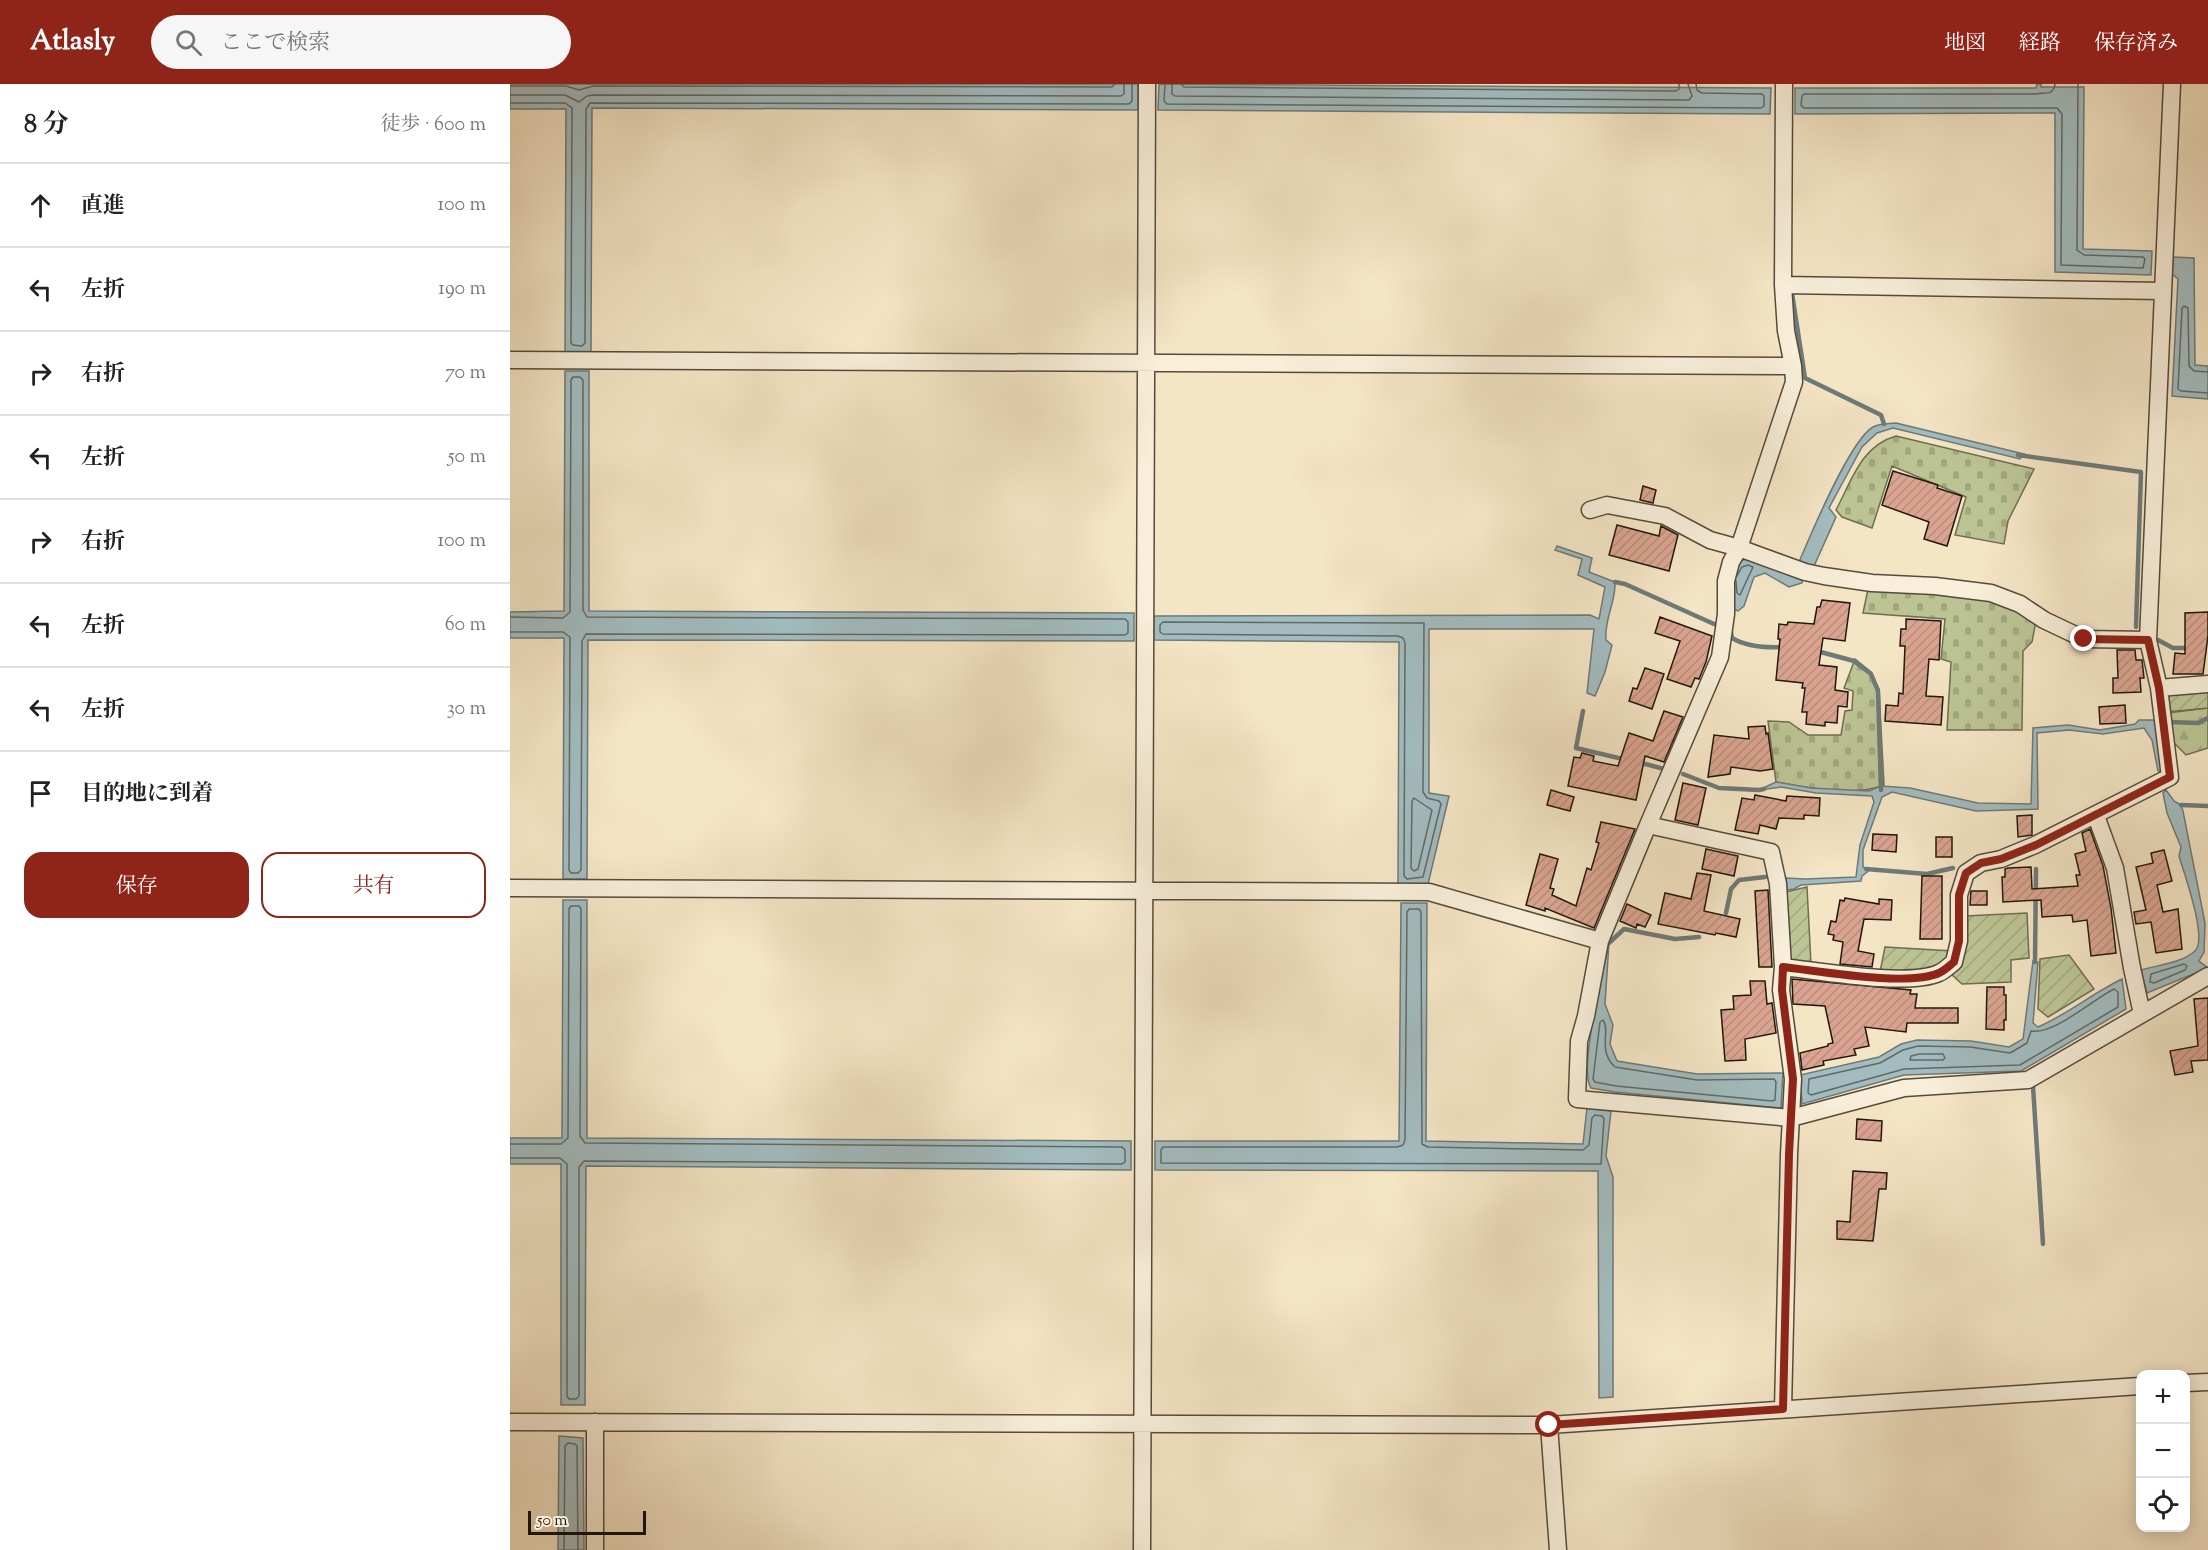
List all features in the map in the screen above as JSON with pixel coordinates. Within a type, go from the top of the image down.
[{"type":"street","points":[[1142,1550],[1147,84]]},
{"type":"street","points":[[1784,84],[1783,285],[1786,331],[1794,382],[1739,548],[1731,562],[1726,581],[1726,614],[1720,657],[1600,941],[1579,1041],[1577,1099],[1791,1118],[1904,1088],[2028,1080],[2208,976]]},
{"type":"street","points":[[1783,967],[1890,978],[1914,978],[1939,973],[1954,962],[1959,941],[1959,895],[1966,873],[1981,863],[2001,859],[2036,845],[2170,777],[2159,688],[2148,640],[2172,84]]},
{"type":"street","points":[[1783,285],[2163,291]]},
{"type":"street","points":[[510,360],[1793,366]]},
{"type":"street","points":[[1590,510],[1607,505],[1665,516],[1710,540],[1805,572],[1824,576],[1872,584],[1935,586],[1991,593],[2020,604],[2044,620],[2084,639],[2148,640]]},
{"type":"street","points":[[2159,688],[2208,684]]},
{"type":"street","points":[[2096,816],[2115,868],[2142,1014]]},
{"type":"street","points":[[1648,825],[1771,852],[1778,884],[1783,967],[1782,990],[1793,1079],[1783,1409]]},
{"type":"street","points":[[510,888],[1429,892],[1600,941]]},
{"type":"street","points":[[2190,1383],[2208,1382]]},
{"type":"street","points":[[510,1422],[1549,1425],[2136,1386]]},
{"type":"street","points":[[595,1422],[596,1550]]},
{"type":"street","points":[[1549,1425],[1558,1550]]},
{"type":"green space","points":[[1896,436],[2034,469],[2008,521],[2004,544],[1955,535],[1966,497],[1892,466],[1872,528],[1842,517],[1836,510],[1859,466],[1874,448]]},
{"type":"green space","points":[[1868,589],[1938,593],[1996,602],[2036,621],[2032,642],[2023,651],[2022,730],[1947,730],[1951,662],[1941,659],[1945,619],[1863,613]]},
{"type":"green space","points":[[1855,659],[1871,672],[1879,689],[1884,785],[1872,789],[1845,791],[1776,782],[1768,721],[1789,722],[1808,735],[1841,735],[1845,711],[1852,710],[1853,691],[1844,688]]},
{"type":"green space","points":[[2208,691],[2208,708],[2167,712],[2164,695]]},
{"type":"green space","points":[[2208,708],[2208,748],[2186,755],[2173,742],[2167,713]]},
{"type":"green space","points":[[1807,887],[1811,964],[1790,962],[1786,892]]},
{"type":"green space","points":[[2027,913],[2029,958],[2011,960],[2011,982],[1962,984],[1950,973],[1965,916]]},
{"type":"green space","points":[[1885,947],[1952,951],[1941,965],[1910,973],[1880,972]]},
{"type":"green space","points":[[2069,955],[2094,989],[2048,1017],[2038,1009],[2040,959]]},
{"type":"water","points":[[510,84],[1138,84],[1138,110],[592,108],[591,352],[565,352],[566,109],[510,109]]},
{"type":"water","points":[[1159,84],[1771,88],[1770,114],[1158,110]]},
{"type":"water","points":[[2037,84],[2041,84],[2041,87],[2084,87],[2083,249],[2152,251],[2151,275],[2055,272],[2055,113],[1795,114],[1795,88],[2036,88]]},
{"type":"water","points":[[2173,257],[2194,258],[2195,365],[2208,366],[2208,399],[2172,396],[2178,279],[2172,274]]},
{"type":"water","points":[[565,371],[589,371],[589,611],[1134,613],[1134,641],[588,640],[587,879],[563,879],[564,638],[510,638],[510,612],[564,611]]},
{"type":"water","points":[[1896,423],[2024,454],[2020,459],[1893,428],[1877,433],[1862,447],[1829,508],[1836,517],[1814,566],[1799,562],[1832,489],[1853,450],[1873,427]]},
{"type":"water","points":[[1557,546],[1592,558],[1589,572],[1615,582],[1606,632],[1606,640],[1612,645],[1605,672],[1595,696],[1587,693],[1594,629],[1429,629],[1429,793],[1449,796],[1428,884],[1398,885],[1399,642],[1154,640],[1154,616],[1590,615],[1599,619],[1605,587],[1578,575],[1582,559],[1555,550]]},
{"type":"water","points":[[1748,558],[1803,576],[1802,583],[1789,587],[1765,573],[1754,577],[1744,606],[1738,611],[1731,608],[1736,563]]},
{"type":"water","points":[[2139,720],[2156,720],[2162,772],[2158,771],[2152,740],[2144,728],[2103,734],[2069,730],[2037,733],[2038,809],[1976,811],[1892,792],[1882,797],[1863,850],[1863,867],[1870,870],[1862,876],[1861,881],[1801,885],[1787,890],[1786,878],[1856,877],[1860,845],[1874,802],[1872,796],[1816,793],[1781,787],[1759,790],[1776,782],[1811,788],[1869,791],[1881,786],[1910,788],[1978,803],[2031,804],[2033,728],[2068,725],[2100,730],[2135,724]]},
{"type":"water","points":[[2166,790],[2174,801],[2181,805],[2183,811],[2205,923],[2204,952],[2199,961],[2208,968],[2147,993],[2141,970],[2190,955],[2198,944],[2199,933],[2194,905],[2179,856],[2181,847],[2167,813],[2163,793]]},
{"type":"water","points":[[563,900],[587,900],[587,1138],[1131,1141],[1131,1170],[586,1166],[585,1405],[561,1405],[561,1164],[510,1164],[510,1138],[562,1138]]},
{"type":"water","points":[[1401,903],[1427,903],[1426,1141],[1583,1144],[1587,1108],[1611,1111],[1606,1156],[1613,1177],[1613,1397],[1599,1398],[1598,1171],[1155,1170],[1155,1141],[1399,1141]]},
{"type":"water","points":[[1609,943],[1605,1004],[1613,1025],[1610,1044],[1617,1061],[1697,1074],[1783,1073],[1781,1108],[1591,1088],[1588,1078],[1590,1041]]},
{"type":"water","points":[[2033,961],[2038,962],[2033,1023],[2038,1027],[2122,979],[2126,1009],[2021,1071],[1904,1075],[1802,1104],[1800,1075],[1879,1057],[1901,1044],[1917,1040],[1971,1041],[2009,1047],[2023,1039]]},
{"type":"water","points":[[559,1436],[583,1438],[584,1550],[558,1550]]},
{"type":"building","points":[[1893,471],[1938,485],[1937,488],[1962,496],[1947,546],[1924,539],[1929,522],[1882,505]]},
{"type":"building","points":[[1643,486],[1656,490],[1653,503],[1640,500]]},
{"type":"building","points":[[1617,525],[1659,536],[1661,526],[1678,535],[1669,571],[1609,555]]},
{"type":"building","points":[[1822,600],[1850,603],[1845,641],[1823,638],[1819,665],[1837,667],[1835,690],[1848,692],[1847,707],[1838,706],[1837,723],[1825,722],[1825,726],[1806,724],[1807,712],[1802,712],[1805,688],[1802,688],[1803,683],[1776,680],[1780,639],[1778,639],[1779,624],[1787,625],[1788,622],[1814,624],[1817,607],[1820,607]]},
{"type":"building","points":[[2208,612],[2208,636],[2203,674],[2173,674],[2175,653],[2185,654],[2185,613]]},
{"type":"building","points":[[1660,617],[1712,636],[1699,679],[1695,678],[1691,687],[1667,679],[1680,641],[1655,633]]},
{"type":"building","points":[[1906,619],[1941,621],[1939,660],[1929,659],[1926,696],[1943,697],[1941,725],[1885,721],[1886,705],[1898,706],[1899,693],[1903,694],[1905,646],[1900,646],[1901,629],[1906,629]]},
{"type":"building","points":[[2117,650],[2135,650],[2136,660],[2142,660],[2144,678],[2140,678],[2141,692],[2113,693],[2113,678],[2118,678]]},
{"type":"building","points":[[1645,668],[1664,674],[1652,709],[1629,701],[1633,688],[1637,689]]},
{"type":"building","points":[[2125,705],[2126,723],[2100,724],[2099,707]]},
{"type":"building","points":[[1664,711],[1683,717],[1664,762],[1645,756],[1636,800],[1568,786],[1574,757],[1580,758],[1582,753],[1594,756],[1593,761],[1618,766],[1629,733],[1653,741]]},
{"type":"building","points":[[1765,726],[1773,769],[1760,771],[1731,767],[1730,774],[1708,777],[1714,735],[1749,739],[1748,727]]},
{"type":"building","points":[[1683,783],[1706,788],[1698,825],[1675,820]]},
{"type":"building","points":[[1551,790],[1574,797],[1570,811],[1547,805]]},
{"type":"building","points":[[1755,795],[1786,801],[1787,796],[1820,798],[1819,816],[1804,815],[1804,819],[1779,818],[1776,829],[1760,825],[1758,834],[1735,830],[1742,798],[1754,800]]},
{"type":"building","points":[[2032,815],[2032,835],[2018,837],[2017,816]]},
{"type":"building","points":[[1601,822],[1635,829],[1594,928],[1545,908],[1545,911],[1526,905],[1540,854],[1558,859],[1550,888],[1554,889],[1552,895],[1576,906],[1587,868],[1591,870],[1599,843],[1596,842]]},
{"type":"building","points":[[2090,829],[2103,866],[2116,953],[2091,956],[2087,920],[2073,922],[2072,915],[2042,917],[2041,900],[2003,902],[2002,877],[2005,877],[2005,869],[2031,867],[2032,889],[2078,886],[2076,875],[2080,875],[2075,854],[2086,851],[2082,833]]},
{"type":"building","points":[[1873,834],[1897,835],[1896,852],[1872,850]]},
{"type":"building","points":[[1936,837],[1952,837],[1952,857],[1936,857]]},
{"type":"building","points":[[1706,849],[1738,856],[1734,876],[1702,869]]},
{"type":"building","points":[[2164,850],[2172,881],[2157,885],[2163,912],[2178,909],[2182,949],[2156,953],[2151,922],[2136,924],[2134,912],[2146,910],[2136,867],[2153,863],[2151,853]]},
{"type":"building","points":[[1697,873],[1711,875],[1704,911],[1740,919],[1736,937],[1658,924],[1665,893],[1691,899]]},
{"type":"building","points":[[1922,876],[1942,876],[1942,939],[1920,939]]},
{"type":"building","points":[[1768,890],[1772,967],[1759,967],[1755,891]]},
{"type":"building","points":[[1971,891],[1987,891],[1987,905],[1970,905]]},
{"type":"building","points":[[1845,898],[1879,904],[1879,899],[1892,900],[1891,920],[1864,919],[1858,951],[1874,954],[1872,967],[1840,964],[1843,942],[1833,940],[1834,935],[1828,934],[1831,921],[1836,922],[1840,900],[1844,901]]},
{"type":"building","points":[[1627,904],[1651,915],[1645,927],[1637,924],[1636,928],[1620,921]]},
{"type":"building","points":[[1792,979],[1911,990],[1910,994],[1917,994],[1915,1008],[1958,1008],[1958,1023],[1907,1023],[1906,1032],[1865,1027],[1869,1046],[1854,1049],[1856,1055],[1823,1061],[1824,1065],[1802,1070],[1800,1053],[1833,1043],[1825,1006],[1793,1004]]},
{"type":"building","points":[[1750,981],[1765,981],[1767,1004],[1772,1003],[1776,1033],[1745,1039],[1746,1060],[1725,1061],[1721,1010],[1734,1009],[1733,996],[1751,995]]},
{"type":"building","points":[[1987,987],[2004,987],[2006,1020],[2004,1020],[2004,1030],[1986,1029]]},
{"type":"building","points":[[2208,998],[2208,1060],[2191,1061],[2193,1072],[2175,1075],[2170,1051],[2198,1046],[2194,999]]},
{"type":"building","points":[[1857,1119],[1882,1121],[1881,1141],[1856,1139]]},
{"type":"building","points":[[1853,1171],[1887,1173],[1886,1189],[1879,1189],[1873,1241],[1837,1239],[1837,1221],[1850,1222]]},
{"type":"waterway","points":[[1792,293],[1805,378],[1881,415],[1884,424]]},
{"type":"waterway","points":[[2018,455],[2141,472],[2136,627]]},
{"type":"waterway","points":[[1615,582],[1625,584],[1714,624],[1721,625]]},
{"type":"waterway","points":[[1731,632],[1732,638],[1751,645],[1785,647]]},
{"type":"waterway","points":[[2158,640],[2173,648],[2190,648]]},
{"type":"waterway","points":[[1817,651],[1854,661],[1871,674],[1878,691],[1881,790]]},
{"type":"waterway","points":[[1583,711],[1576,748],[1627,760]]},
{"type":"waterway","points":[[2169,722],[2198,723],[2208,718]]},
{"type":"waterway","points":[[1638,762],[1664,769]]},
{"type":"waterway","points":[[1683,774],[1719,788],[1764,789]]},
{"type":"waterway","points":[[2181,805],[2208,806]]},
{"type":"waterway","points":[[1866,869],[1927,874],[1953,868]]},
{"type":"waterway","points":[[2035,962],[2036,869]]},
{"type":"waterway","points":[[1726,913],[1731,889],[1739,880],[1765,877]]},
{"type":"waterway","points":[[1609,943],[1624,929],[1675,939],[1699,937]]},
{"type":"waterway","points":[[2033,1086],[2043,1244]]},
{"type":"route","points":[[1549,1425],[1783,1409],[1793,1079],[1782,990],[1783,967],[1890,978],[1914,978],[1939,973],[1954,962],[1959,941],[1959,895],[1966,873],[1981,863],[2001,859],[2036,845],[2170,777],[2159,688],[2148,640],[2084,639]]}]
